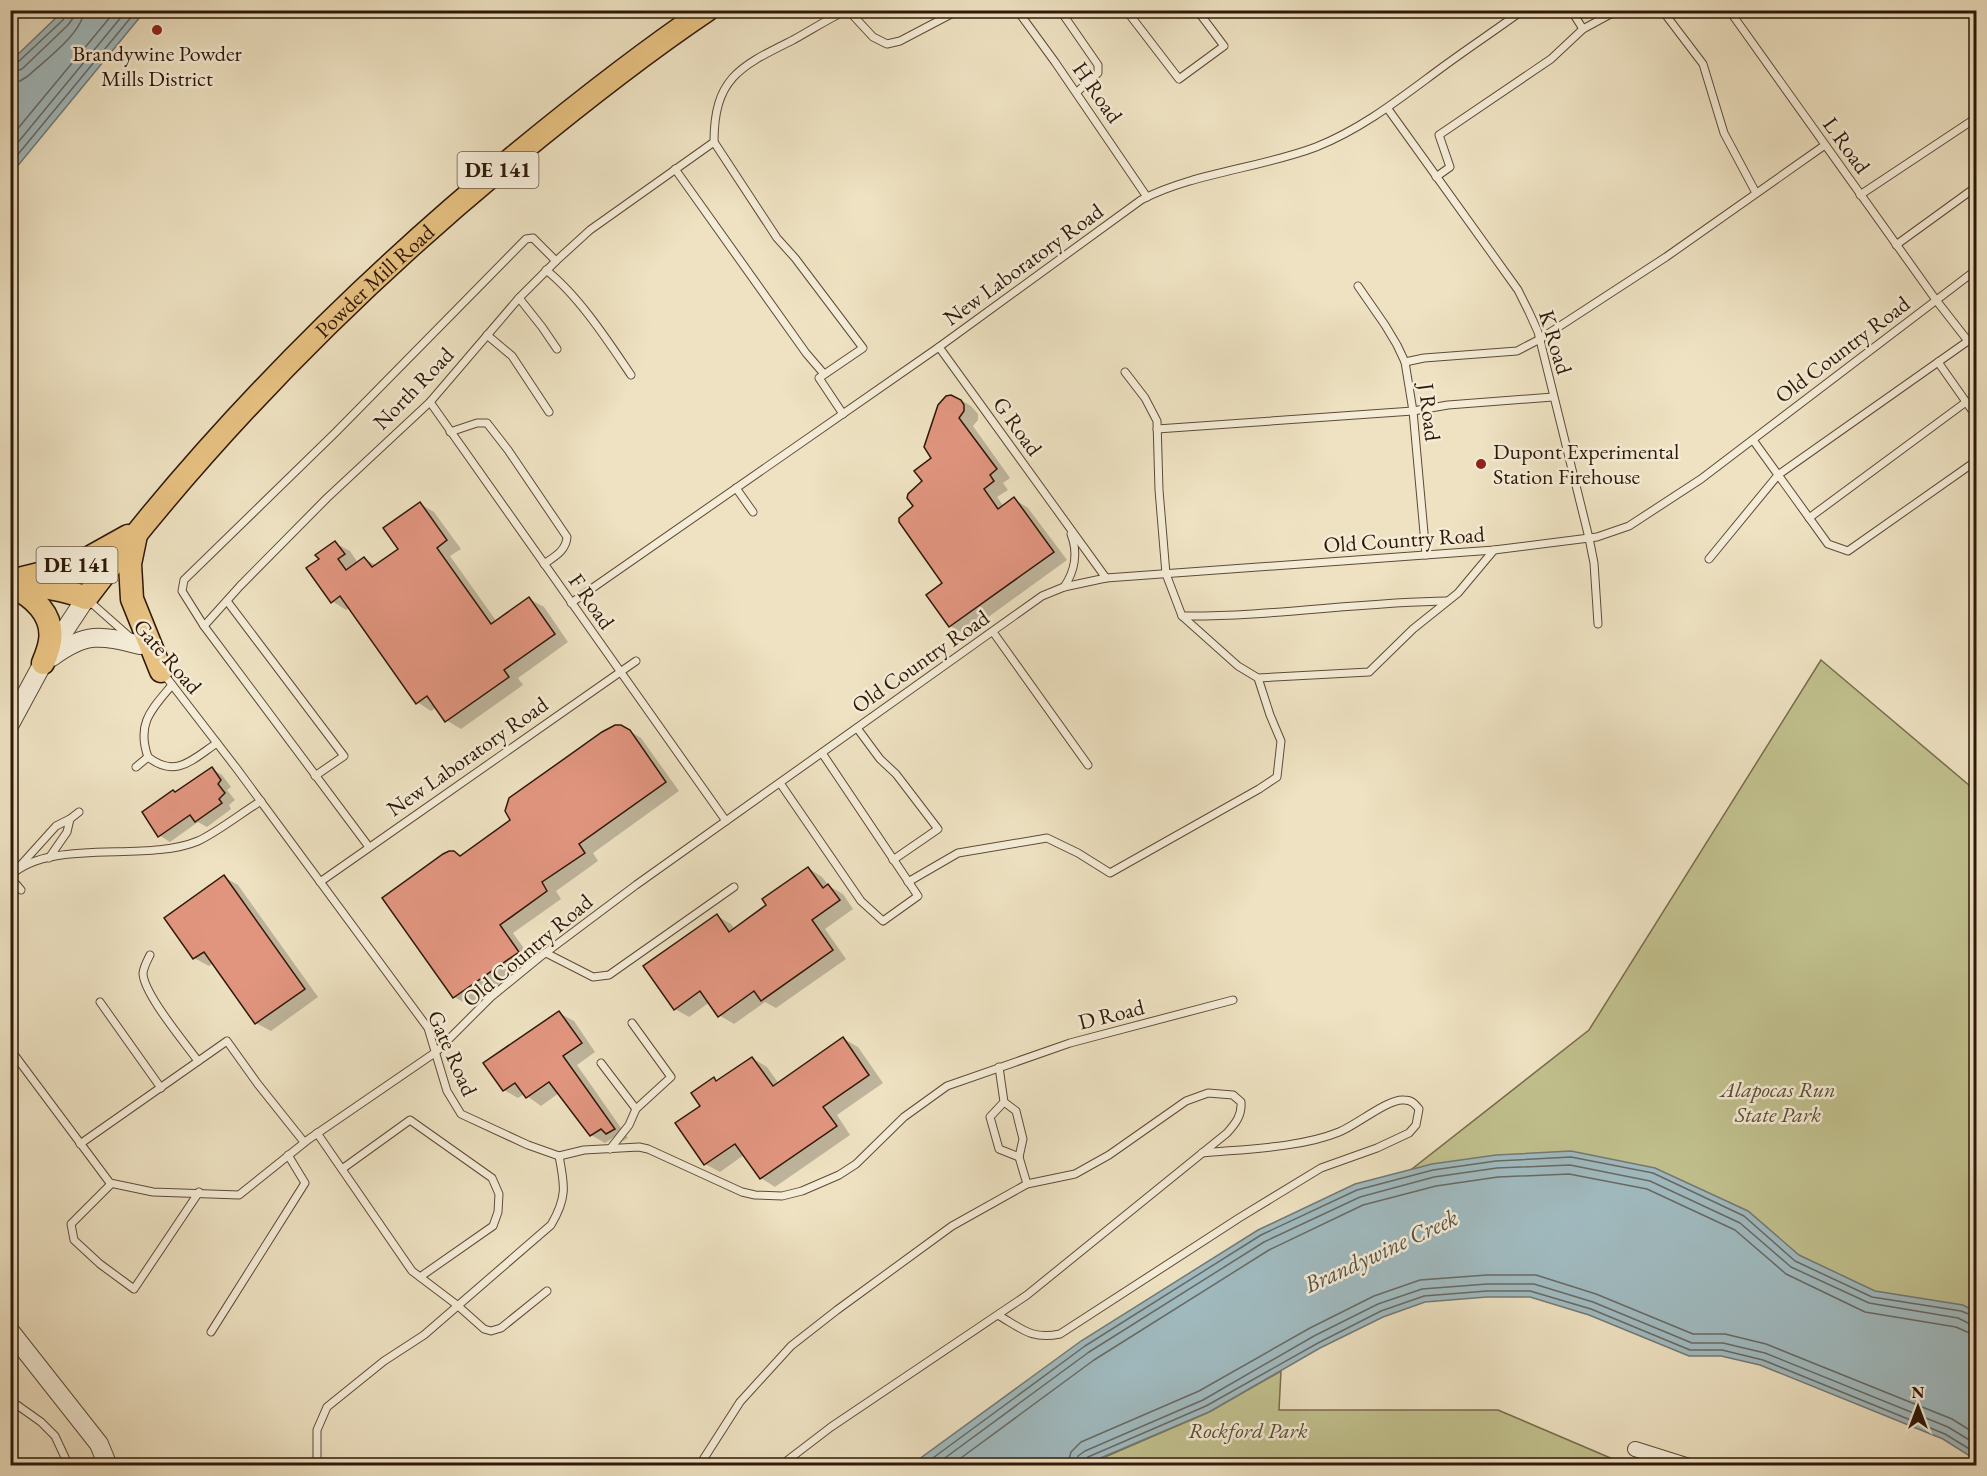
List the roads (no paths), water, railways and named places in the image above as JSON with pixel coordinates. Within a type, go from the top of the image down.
[{"type":"highway","name":"Powder Mill Road","points":[[86,598],[137,531],[242,415],[360,291],[460,201],[579,103],[707,10]]},
{"type":"highway","name":"DE 141","points":[[10,583],[76,565],[137,531]]},
{"type":"highway","points":[[137,531],[130,564],[132,599],[167,678]]},
{"type":"highway","name":"DE 141","points":[[10,583],[48,587],[86,598]]},
{"type":"highway","points":[[10,583],[37,601],[43,611],[48,623],[50,639],[44,663]]},
{"type":"street","points":[[10,724],[44,663],[86,598]]},
{"type":"street","points":[[44,663],[70,644],[89,638],[109,637],[140,645]]},
{"type":"street","points":[[10,1331],[99,1444],[108,1466]]},
{"type":"street","points":[[1635,1449],[1689,1466]]},
{"type":"lane","points":[[843,414],[819,378],[862,348],[777,238],[714,142],[714,120],[729,83],[739,69],[848,10],[873,37],[887,44],[900,41],[959,10]]},
{"type":"lane","name":"H Road","points":[[1017,10],[1077,92],[1147,196]]},
{"type":"lane","points":[[1060,10],[1098,65],[1098,73],[1077,92]]},
{"type":"lane","points":[[1126,10],[1179,79],[1224,46],[1197,10]]},
{"type":"lane","name":"New Laboratory Road","points":[[571,603],[939,347],[1147,196],[1316,147],[1339,136],[1388,109],[1523,10]]},
{"type":"lane","points":[[1571,10],[1583,29]]},
{"type":"lane","points":[[1436,177],[1450,167],[1439,135],[1551,59],[1583,29],[1618,10]]},
{"type":"lane","points":[[1662,10],[1703,64],[1724,133],[1756,193]]},
{"type":"lane","name":"L Road","points":[[1729,10],[1860,195],[1968,341],[1938,362]]},
{"type":"lane","name":"K Road","points":[[1388,109],[1518,290],[1529,312],[1540,339],[1589,538],[1594,563],[1598,624]]},
{"type":"lane","points":[[1860,195],[1977,118]]},
{"type":"lane","name":"North Road","points":[[204,626],[327,498],[430,402],[519,297],[546,270],[590,231],[714,142]]},
{"type":"lane","points":[[1405,362],[1424,358],[1517,351],[1540,339],[1666,257],[1825,145]]},
{"type":"lane","points":[[675,169],[806,353],[824,374]]},
{"type":"lane","points":[[1896,244],[1977,187]]},
{"type":"lane","points":[[369,847],[204,626],[182,591],[184,580],[335,433],[526,239],[533,238],[556,261]]},
{"type":"lane","points":[[546,270],[562,282],[607,339],[631,375]]},
{"type":"lane","name":"Old Country Road","points":[[111,1184],[153,1192],[239,1195],[304,1142],[436,1052],[491,997],[546,953],[726,821],[1042,596],[1064,587],[1106,578],[1494,550],[1589,538],[1629,526],[1701,479],[1977,270]]},
{"type":"lane","name":"J Road","points":[[1358,286],[1385,325],[1405,362],[1413,411],[1426,555]]},
{"type":"lane","points":[[519,297],[557,349]]},
{"type":"lane","points":[[487,334],[512,356],[549,412]]},
{"type":"lane","name":"G Road","points":[[939,347],[1106,578]]},
{"type":"lane","points":[[1709,559],[1778,475],[1938,362],[1977,416]]},
{"type":"lane","points":[[1125,372],[1145,398],[1157,421],[1159,490],[1166,574],[1182,616],[1238,666],[1258,678],[1369,672],[1413,629],[1458,593],[1494,550]]},
{"type":"lane","points":[[1157,429],[1413,411],[1448,405],[1553,397]]},
{"type":"lane","name":"F Road","points":[[430,402],[726,821]]},
{"type":"lane","points":[[1809,519],[1966,402]]},
{"type":"lane","points":[[450,432],[477,423],[487,423],[508,450],[567,537],[560,552],[544,564]]},
{"type":"lane","points":[[1753,440],[1828,544],[1848,551],[1977,461]]},
{"type":"lane","points":[[736,488],[753,512]]},
{"type":"lane","points":[[1064,587],[1074,566],[1073,539],[1068,526]]},
{"type":"lane","name":"Gate Road","points":[[86,598],[140,645],[167,678],[261,801],[428,1028],[447,1091],[461,1114],[528,1145],[559,1156]]},
{"type":"lane","points":[[226,601],[344,756],[315,777]]},
{"type":"lane","points":[[1182,616],[1226,616],[1447,601]]},
{"type":"lane","points":[[993,632],[1088,765]]},
{"type":"lane","name":"New Laboratory Road","points":[[320,882],[636,661]]},
{"type":"lane","points":[[167,678],[147,718],[143,736],[148,757],[162,765],[179,767],[186,765],[217,742]]},
{"type":"lane","points":[[908,882],[958,853],[1047,838],[1078,853],[1110,873],[1258,789],[1277,777],[1281,741],[1258,678]]},
{"type":"lane","points":[[857,728],[938,829],[893,860]]},
{"type":"lane","points":[[780,783],[861,901],[883,921],[918,896],[822,753]]},
{"type":"lane","points":[[136,767],[148,757]]},
{"type":"lane","points":[[18,869],[49,858],[156,849],[199,841],[261,801]]},
{"type":"lane","points":[[21,890],[10,876],[56,826],[79,812]]},
{"type":"lane","points":[[49,858],[67,832],[70,819]]},
{"type":"lane","points":[[546,953],[593,977],[609,975],[734,887]]},
{"type":"lane","points":[[150,955],[143,973],[147,989],[198,1061]]},
{"type":"lane","name":"D Road","points":[[999,1067],[1070,1043],[1233,1000]]},
{"type":"lane","points":[[99,1002],[160,1088]]},
{"type":"lane","points":[[610,1149],[629,1125],[636,1109],[671,1077],[632,1023]]},
{"type":"lane","points":[[80,1144],[227,1041],[304,1142]]},
{"type":"lane","points":[[10,1049],[111,1184],[71,1224],[74,1240],[100,1264],[134,1289],[199,1192]]},
{"type":"lane","points":[[601,1063],[636,1109]]},
{"type":"lane","points":[[317,1466],[316,1430],[327,1407],[384,1361],[424,1335],[551,1226],[562,1207],[565,1183],[559,1156],[584,1150],[639,1147],[742,1192],[782,1196],[820,1184],[839,1175],[863,1157],[904,1117],[947,1086],[999,1067],[1004,1101],[1016,1111],[1023,1139],[1019,1157],[1028,1184]]},
{"type":"lane","points":[[699,1466],[740,1402],[791,1346],[952,1226],[1028,1184],[1075,1174],[1109,1155],[1186,1101],[1208,1093],[1233,1095],[1241,1101],[1237,1123],[1028,1295],[831,1427],[780,1466]]},
{"type":"lane","points":[[998,1315],[1028,1332],[1044,1337],[1060,1334],[1239,1218],[1321,1168],[1377,1148],[1409,1133],[1416,1125],[1419,1109],[1413,1102],[1403,1099],[1381,1108],[1339,1132],[1302,1142],[1202,1153]]},
{"type":"lane","points":[[1004,1101],[990,1117],[999,1149],[1019,1157]]},
{"type":"lane","points":[[342,1169],[410,1120],[492,1178],[499,1194],[498,1212],[493,1226],[420,1277]]},
{"type":"lane","points":[[317,1134],[412,1271],[458,1305],[484,1329],[491,1331],[501,1328],[547,1291]]},
{"type":"lane","points":[[211,1332],[305,1183],[288,1155]]},
{"type":"lane","points":[[11,1402],[41,1422],[55,1436],[69,1466]]},
{"type":"water","points":[[63,11],[145,11],[11,174],[11,61]]},
{"type":"water","name":"Brandywine Creek","points":[[1571,1151],[1655,1168],[1748,1211],[1799,1255],[1875,1291],[1963,1305],[1976,1312],[1976,1460],[1943,1439],[1760,1365],[1721,1356],[1689,1356],[1589,1315],[1530,1297],[1487,1297],[1425,1302],[1383,1317],[1320,1348],[1209,1412],[1084,1465],[911,1465],[1081,1341],[1258,1230],[1355,1184],[1432,1164],[1496,1155]]},
{"type":"place","name":"Brandywine Powder Mills District","points":[[157,30]]},
{"type":"place","name":"Dupont Experimental Station Firehouse","points":[[1481,464]]},
{"type":"park label","name":"Alapocas Run State Park","points":[[1778,1102]]},
{"type":"park label","name":"Rockford Park","points":[[1248,1430]]}]
